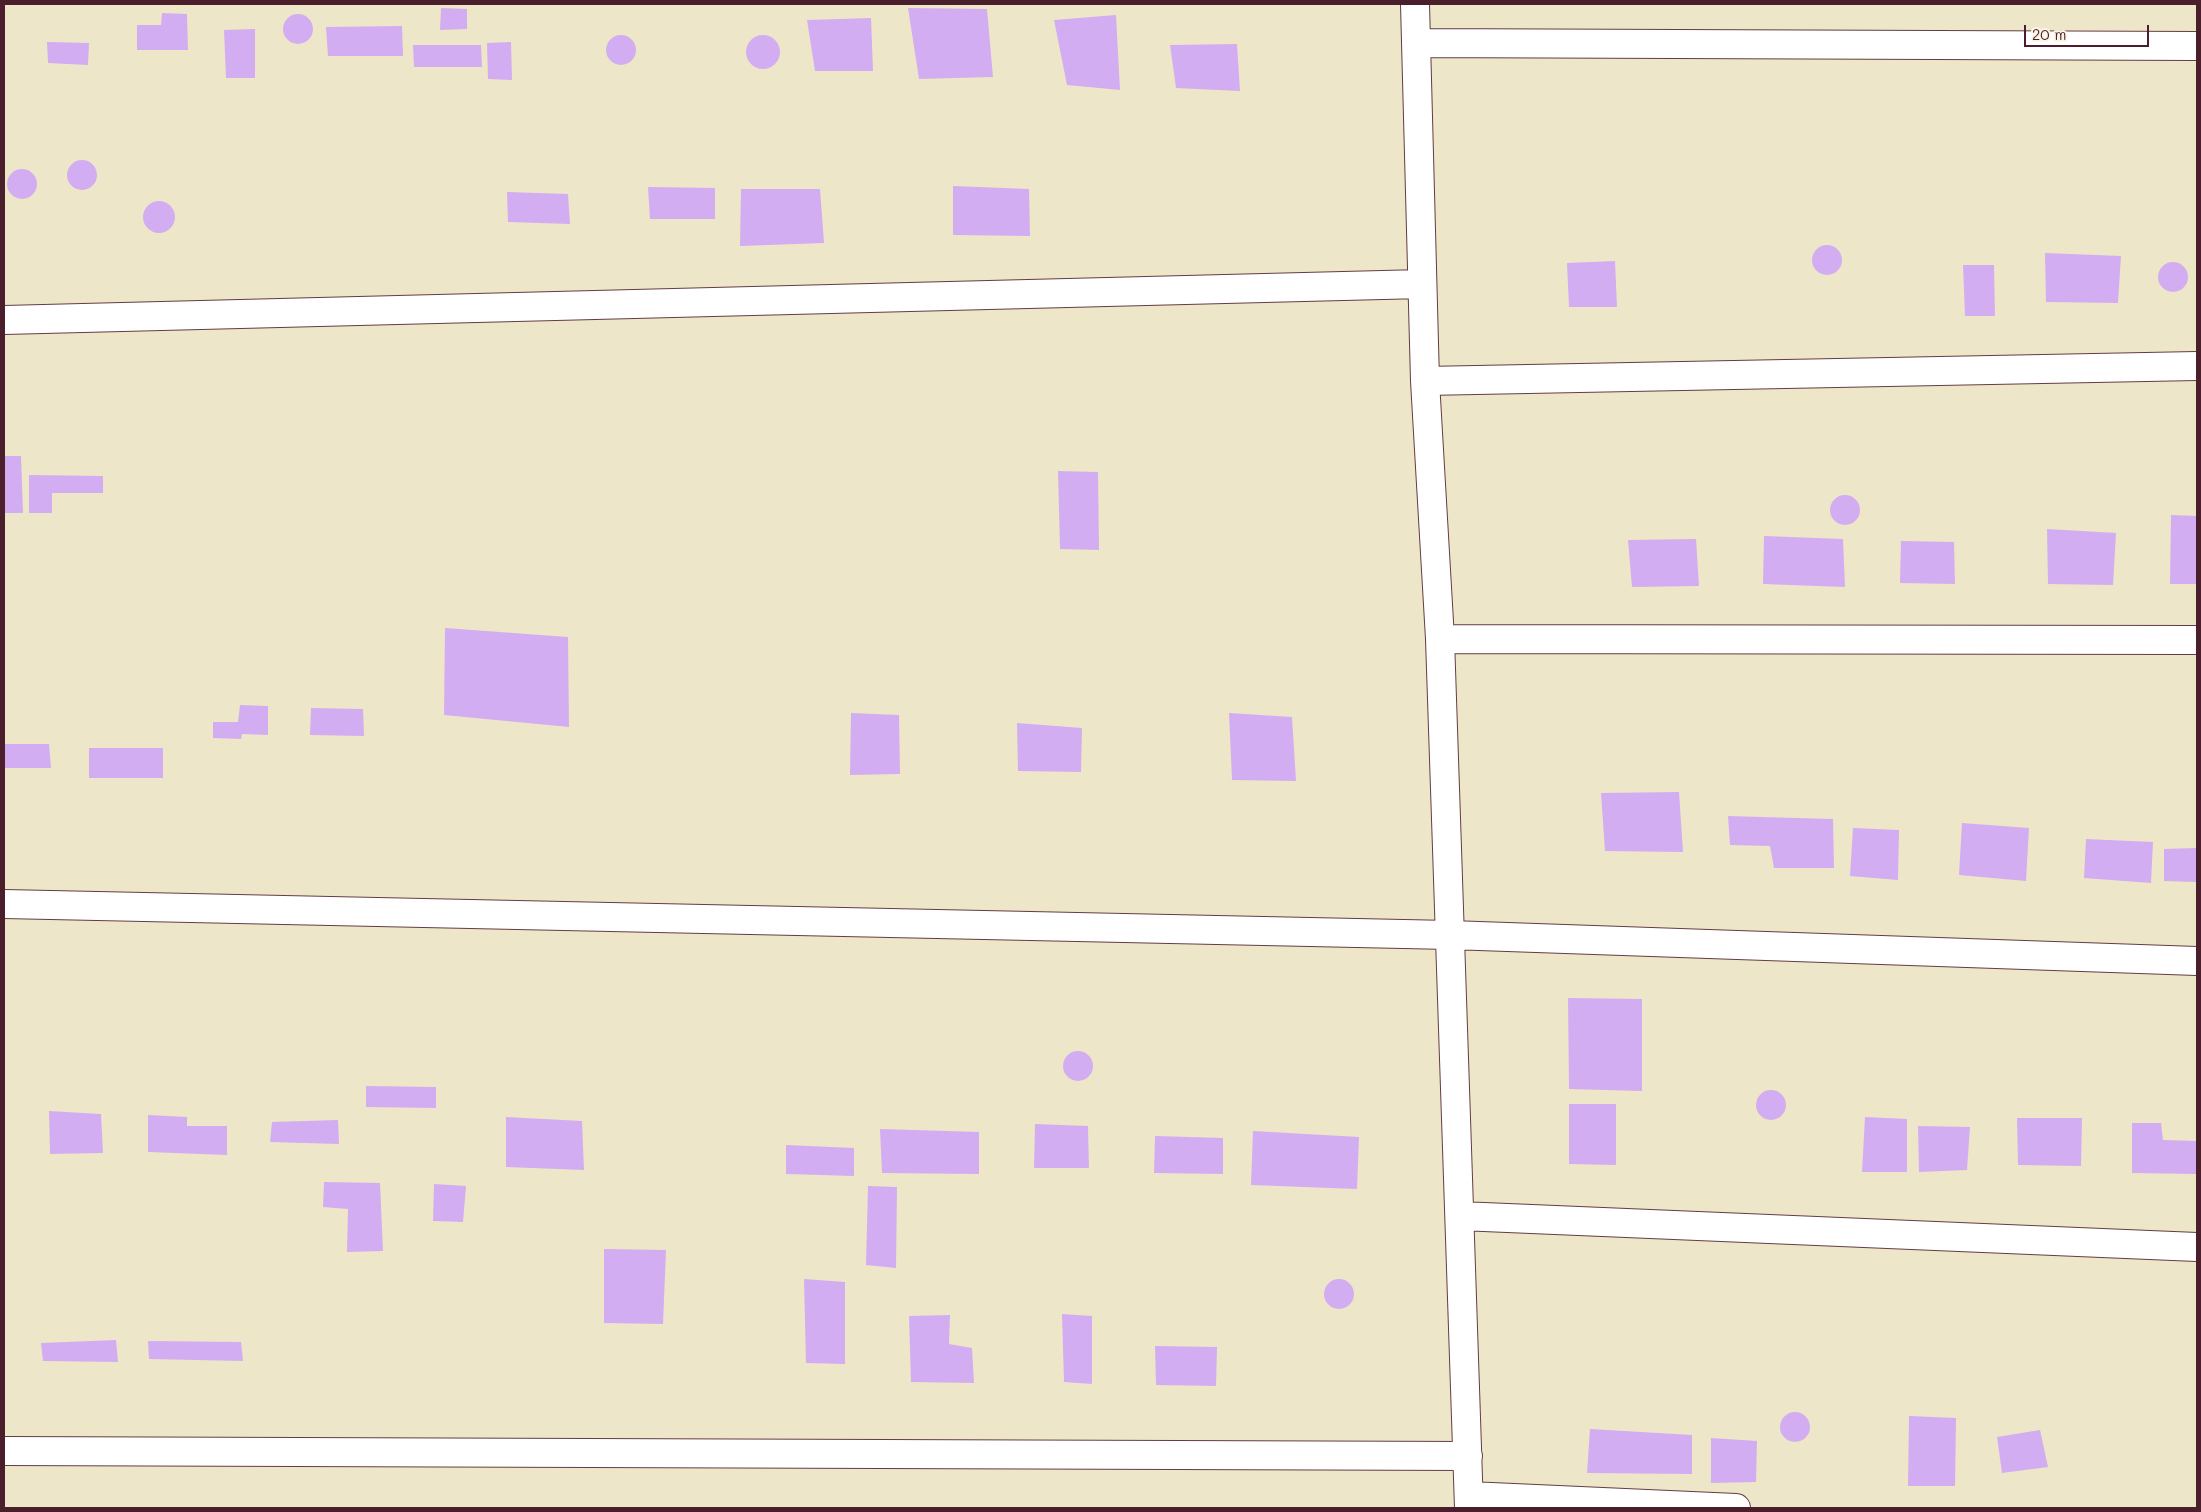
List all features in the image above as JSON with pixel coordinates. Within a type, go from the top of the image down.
[{"type":"street","points":[[1415,4],[1425,381],[1440,639],[1469,1502],[1736,1508]]},
{"type":"street","points":[[1416,44],[2197,46]]},
{"type":"street","points":[[4,320],[1422,284]]},
{"type":"street","points":[[1425,381],[2197,366]]},
{"type":"street","points":[[1440,639],[2197,640]]},
{"type":"street","points":[[4,904],[1450,935],[2197,961]]},
{"type":"street","points":[[1460,1216],[2197,1247]]},
{"type":"street","points":[[4,1451],[1468,1456]]},
{"type":"building","points":[[441,8],[467,9],[467,29],[440,30]]},
{"type":"building","points":[[908,8],[987,9],[993,77],[919,79]]},
{"type":"building","points":[[162,13],[187,14],[188,50],[137,50],[137,25],[161,25]]},
{"type":"building","points":[[298,14],[309,18],[313,29],[309,40],[298,44],[287,40],[283,29],[287,18]]},
{"type":"building","points":[[1116,15],[1120,90],[1067,85],[1054,20]]},
{"type":"building","points":[[871,18],[873,71],[815,71],[807,20]]},
{"type":"building","points":[[402,26],[403,56],[328,56],[326,27]]},
{"type":"building","points":[[255,29],[255,78],[226,78],[224,30]]},
{"type":"building","points":[[621,35],[632,39],[636,50],[632,61],[621,65],[610,61],[606,50],[610,39]]},
{"type":"building","points":[[763,35],[775,40],[780,52],[775,64],[763,69],[751,64],[746,52],[751,40]]},
{"type":"building","points":[[47,42],[89,43],[88,65],[48,63]]},
{"type":"building","points":[[511,42],[512,80],[488,79],[487,43]]},
{"type":"building","points":[[1237,44],[1240,91],[1176,88],[1170,45]]},
{"type":"building","points":[[413,45],[481,45],[482,67],[414,67]]},
{"type":"building","points":[[82,160],[93,164],[97,175],[93,186],[82,190],[71,186],[67,175],[71,164]]},
{"type":"building","points":[[22,169],[33,173],[37,184],[33,195],[22,199],[11,195],[7,184],[11,173]]},
{"type":"building","points":[[953,186],[1029,189],[1030,236],[953,235]]},
{"type":"building","points":[[648,187],[715,188],[715,219],[650,219]]},
{"type":"building","points":[[741,189],[820,189],[824,243],[740,246]]},
{"type":"building","points":[[507,192],[568,194],[570,224],[508,222]]},
{"type":"building","points":[[159,201],[170,206],[175,217],[170,228],[159,233],[148,228],[143,217],[148,206]]},
{"type":"building","points":[[1827,245],[1837,250],[1842,260],[1837,270],[1827,275],[1817,270],[1812,260],[1817,250]]},
{"type":"building","points":[[2045,253],[2121,256],[2118,303],[2046,302]]},
{"type":"building","points":[[1615,261],[1617,307],[1569,307],[1567,263]]},
{"type":"building","points":[[2173,262],[2183,267],[2188,277],[2183,287],[2173,292],[2163,287],[2158,277],[2163,267]]},
{"type":"building","points":[[1963,265],[1994,265],[1995,316],[1965,316]]},
{"type":"building","points":[[4,456],[21,456],[23,513],[4,513]]},
{"type":"building","points":[[1058,471],[1098,472],[1099,550],[1060,549]]},
{"type":"building","points":[[29,475],[103,476],[103,493],[52,493],[52,513],[29,513]]},
{"type":"building","points":[[1845,495],[1855,500],[1860,510],[1855,520],[1845,525],[1835,520],[1830,510],[1835,500]]},
{"type":"building","points":[[2171,515],[2197,516],[2197,584],[2170,584]]},
{"type":"building","points":[[2047,529],[2116,533],[2113,585],[2048,584]]},
{"type":"building","points":[[1764,536],[1843,539],[1845,587],[1763,584]]},
{"type":"building","points":[[1696,539],[1699,586],[1632,587],[1628,540]]},
{"type":"building","points":[[1901,541],[1954,542],[1955,584],[1900,583]]},
{"type":"building","points":[[445,628],[568,637],[569,727],[444,715]]},
{"type":"building","points":[[240,705],[268,706],[268,735],[242,734],[241,739],[213,738],[213,722],[238,722]]},
{"type":"building","points":[[311,708],[363,709],[364,736],[310,735]]},
{"type":"building","points":[[851,713],[899,715],[900,774],[850,775]]},
{"type":"building","points":[[1229,713],[1292,717],[1296,781],[1232,780]]},
{"type":"building","points":[[1017,723],[1082,728],[1081,772],[1018,771]]},
{"type":"building","points":[[4,744],[49,744],[51,768],[4,768]]},
{"type":"building","points":[[89,748],[163,748],[163,778],[89,778]]},
{"type":"building","points":[[1679,792],[1683,852],[1605,851],[1601,793]]},
{"type":"building","points":[[1728,816],[1833,819],[1834,868],[1774,868],[1770,846],[1730,845]]},
{"type":"building","points":[[1962,823],[2029,828],[2026,881],[1959,875]]},
{"type":"building","points":[[1853,828],[1899,830],[1898,880],[1850,876]]},
{"type":"building","points":[[2086,839],[2153,842],[2151,883],[2084,878]]},
{"type":"building","points":[[2197,848],[2197,882],[2164,881],[2164,849]]},
{"type":"building","points":[[1568,998],[1642,999],[1642,1091],[1569,1089]]},
{"type":"building","points":[[1078,1051],[1088,1056],[1093,1066],[1088,1076],[1078,1081],[1068,1076],[1063,1066],[1068,1056]]},
{"type":"building","points":[[366,1086],[436,1087],[436,1108],[366,1107]]},
{"type":"building","points":[[1771,1090],[1781,1095],[1786,1105],[1781,1115],[1771,1120],[1761,1115],[1756,1105],[1761,1095]]},
{"type":"building","points":[[1569,1104],[1616,1104],[1616,1165],[1569,1164]]},
{"type":"building","points":[[49,1111],[101,1114],[103,1153],[50,1154]]},
{"type":"building","points":[[148,1115],[187,1117],[187,1126],[227,1126],[227,1155],[148,1152]]},
{"type":"building","points":[[506,1117],[582,1121],[584,1170],[506,1167]]},
{"type":"building","points":[[1865,1117],[1907,1119],[1907,1172],[1862,1172]]},
{"type":"building","points":[[2017,1118],[2082,1118],[2081,1166],[2018,1165]]},
{"type":"building","points":[[338,1120],[339,1144],[270,1142],[272,1122]]},
{"type":"building","points":[[2132,1123],[2161,1123],[2163,1140],[2197,1141],[2197,1174],[2132,1173]]},
{"type":"building","points":[[1035,1124],[1088,1126],[1089,1168],[1034,1168]]},
{"type":"building","points":[[1918,1126],[1970,1127],[1967,1170],[1919,1172]]},
{"type":"building","points":[[880,1129],[979,1132],[979,1174],[882,1173]]},
{"type":"building","points":[[1253,1131],[1359,1137],[1357,1189],[1251,1185]]},
{"type":"building","points":[[1155,1136],[1223,1138],[1223,1174],[1154,1173]]},
{"type":"building","points":[[786,1145],[854,1148],[854,1176],[786,1174]]},
{"type":"building","points":[[324,1182],[380,1183],[383,1251],[347,1252],[348,1209],[323,1207]]},
{"type":"building","points":[[434,1184],[466,1186],[463,1222],[433,1221]]},
{"type":"building","points":[[868,1186],[897,1187],[896,1268],[866,1265]]},
{"type":"building","points":[[604,1249],[666,1250],[663,1324],[604,1323]]},
{"type":"building","points":[[804,1279],[845,1282],[845,1364],[806,1363]]},
{"type":"building","points":[[1339,1279],[1349,1284],[1354,1294],[1349,1304],[1339,1309],[1329,1304],[1324,1294],[1329,1284]]},
{"type":"building","points":[[1062,1314],[1092,1316],[1092,1384],[1064,1382]]},
{"type":"building","points":[[950,1315],[949,1344],[972,1348],[974,1383],[911,1382],[909,1316]]},
{"type":"building","points":[[116,1340],[118,1362],[43,1361],[41,1343]]},
{"type":"building","points":[[148,1341],[241,1342],[243,1361],[149,1359]]},
{"type":"building","points":[[1155,1346],[1217,1347],[1216,1386],[1156,1385]]},
{"type":"building","points":[[1795,1412],[1805,1417],[1810,1427],[1805,1437],[1795,1442],[1785,1437],[1780,1427],[1785,1417]]},
{"type":"building","points":[[1909,1416],[1956,1418],[1955,1486],[1908,1486]]},
{"type":"building","points":[[1590,1429],[1692,1435],[1692,1474],[1587,1473]]},
{"type":"building","points":[[2040,1430],[2048,1467],[2002,1473],[1997,1437]]},
{"type":"building","points":[[1711,1438],[1757,1441],[1756,1482],[1711,1483]]}]
